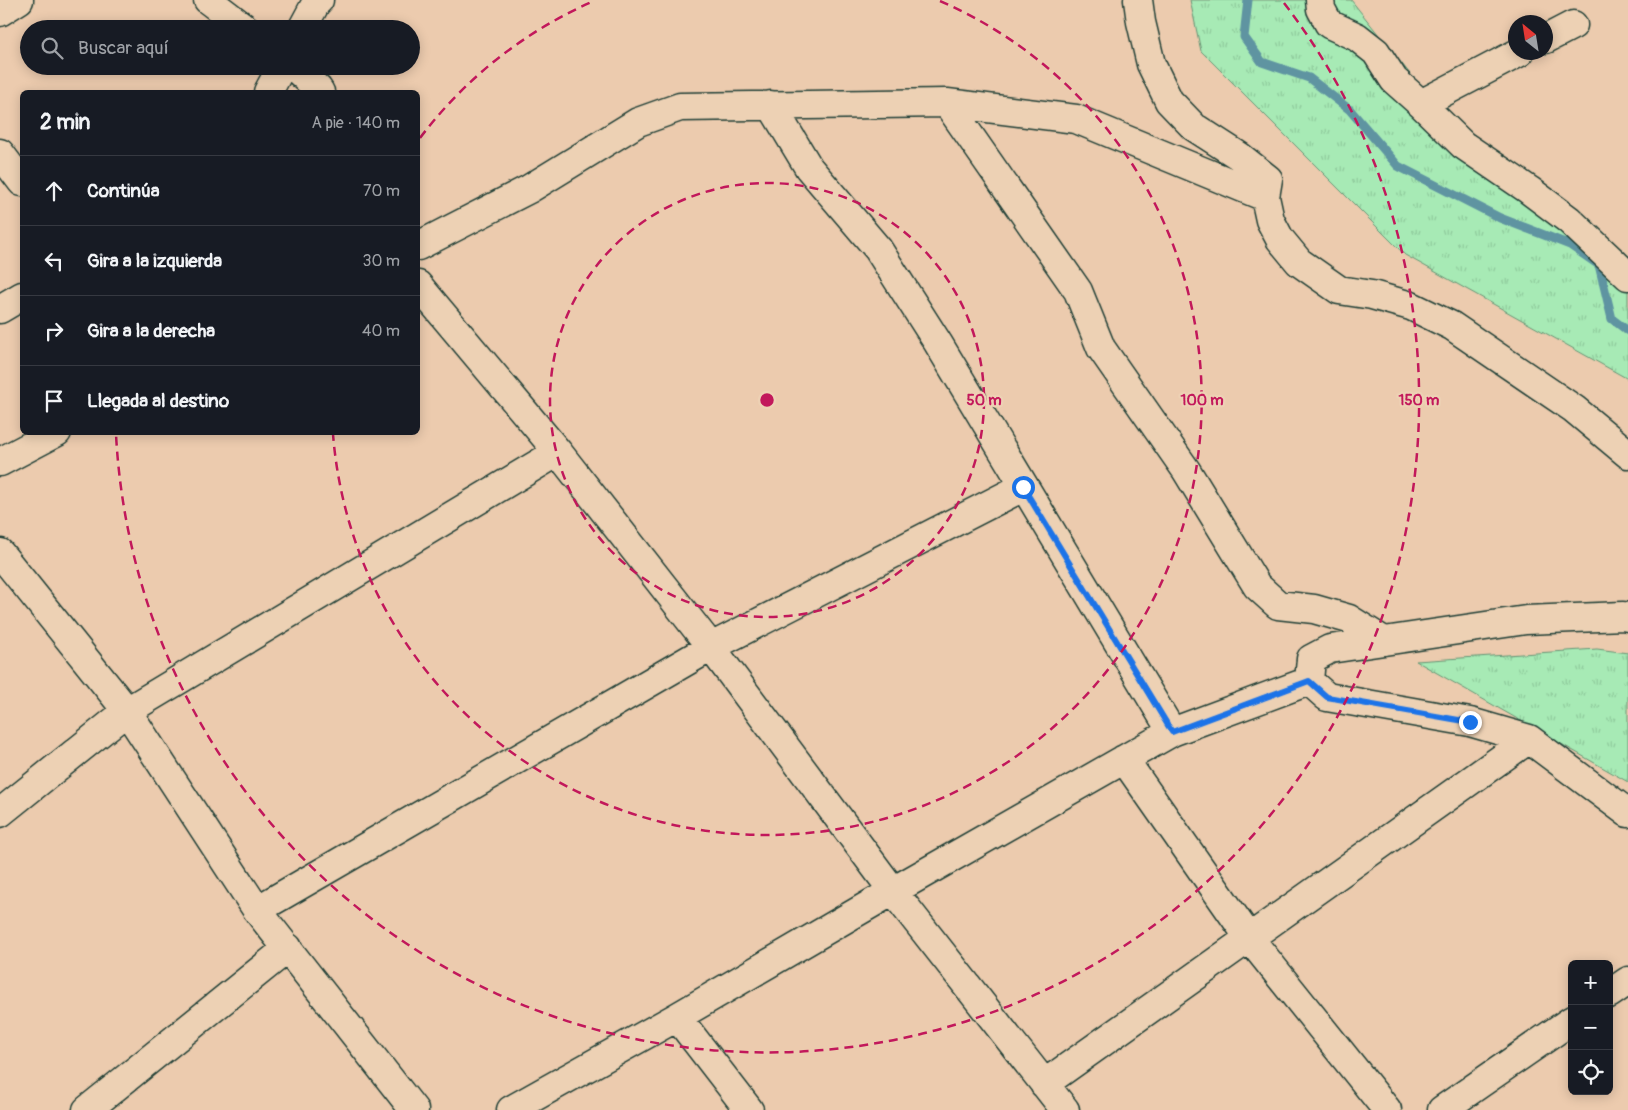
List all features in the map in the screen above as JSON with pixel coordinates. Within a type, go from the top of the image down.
[{"type":"street","points":[[0,12],[19,0]]},
{"type":"street","points":[[208,0],[234,20]]},
{"type":"street","points":[[307,20],[319,0]]},
{"type":"street","points":[[1125,0],[1139,11],[1151,64],[1169,101],[1194,127],[1239,156],[1268,179],[1265,197],[1270,220],[1280,239],[1299,262],[1339,290],[1372,295],[1411,306],[1452,326],[1574,408],[1628,454]]},
{"type":"street","points":[[1320,0],[1321,9],[1328,24],[1357,37],[1376,52],[1394,80],[1422,104],[1463,145],[1569,220],[1628,276]]},
{"type":"street","points":[[1553,35],[1573,25]]},
{"type":"street","points":[[1422,104],[1508,58]]},
{"type":"street","points":[[269,90],[277,75]]},
{"type":"street","points":[[303,75],[319,90]]},
{"type":"street","points":[[420,245],[529,189],[638,122],[680,107],[947,103],[1076,118],[1265,197]]},
{"type":"street","points":[[947,103],[1078,291],[1101,348],[1186,470],[1257,586],[1278,605],[1314,609],[1349,619],[1384,641]]},
{"type":"street","points":[[771,105],[809,168],[878,249],[938,343],[1172,732]]},
{"type":"street","points":[[0,153],[20,179]]},
{"type":"street","points":[[420,287],[558,452],[711,647],[893,891],[1065,1110]]},
{"type":"street","points":[[0,309],[20,297]]},
{"type":"street","points":[[0,462],[51,435]]},
{"type":"street","points":[[0,812],[128,711],[558,452]]},
{"type":"street","points":[[257,910],[711,647],[1023,487]]},
{"type":"street","points":[[0,553],[128,711],[257,910],[414,1110]]},
{"type":"street","points":[[1309,681],[1310,659],[1330,649],[1526,620],[1628,617]]},
{"type":"street","points":[[511,1110],[677,1017],[1172,732],[1309,681]]},
{"type":"street","points":[[1309,681],[1327,697],[1470,722],[1529,739],[1628,813]]},
{"type":"street","points":[[1044,1084],[1529,739]]},
{"type":"street","points":[[1124,759],[1250,939],[1387,1110]]},
{"type":"street","points":[[87,1110],[288,948]]},
{"type":"street","points":[[1613,991],[1628,981]]},
{"type":"street","points":[[677,1017],[749,1110]]},
{"type":"street","points":[[1442,1110],[1568,1023]]},
{"type":"green space","points":[[1190,0],[1351,0],[1481,163],[1628,261],[1628,379],[1405,255],[1201,51]]},
{"type":"green space","points":[[1597,649],[1628,653],[1628,782],[1416,661]]},
{"type":"waterway","points":[[1248,0],[1244,37],[1262,62],[1309,78],[1350,110],[1398,166],[1500,218],[1570,245],[1599,265],[1612,319],[1628,331]]},
{"type":"route","points":[[1023,487],[1172,732],[1309,681],[1327,697],[1470,722]]}]
